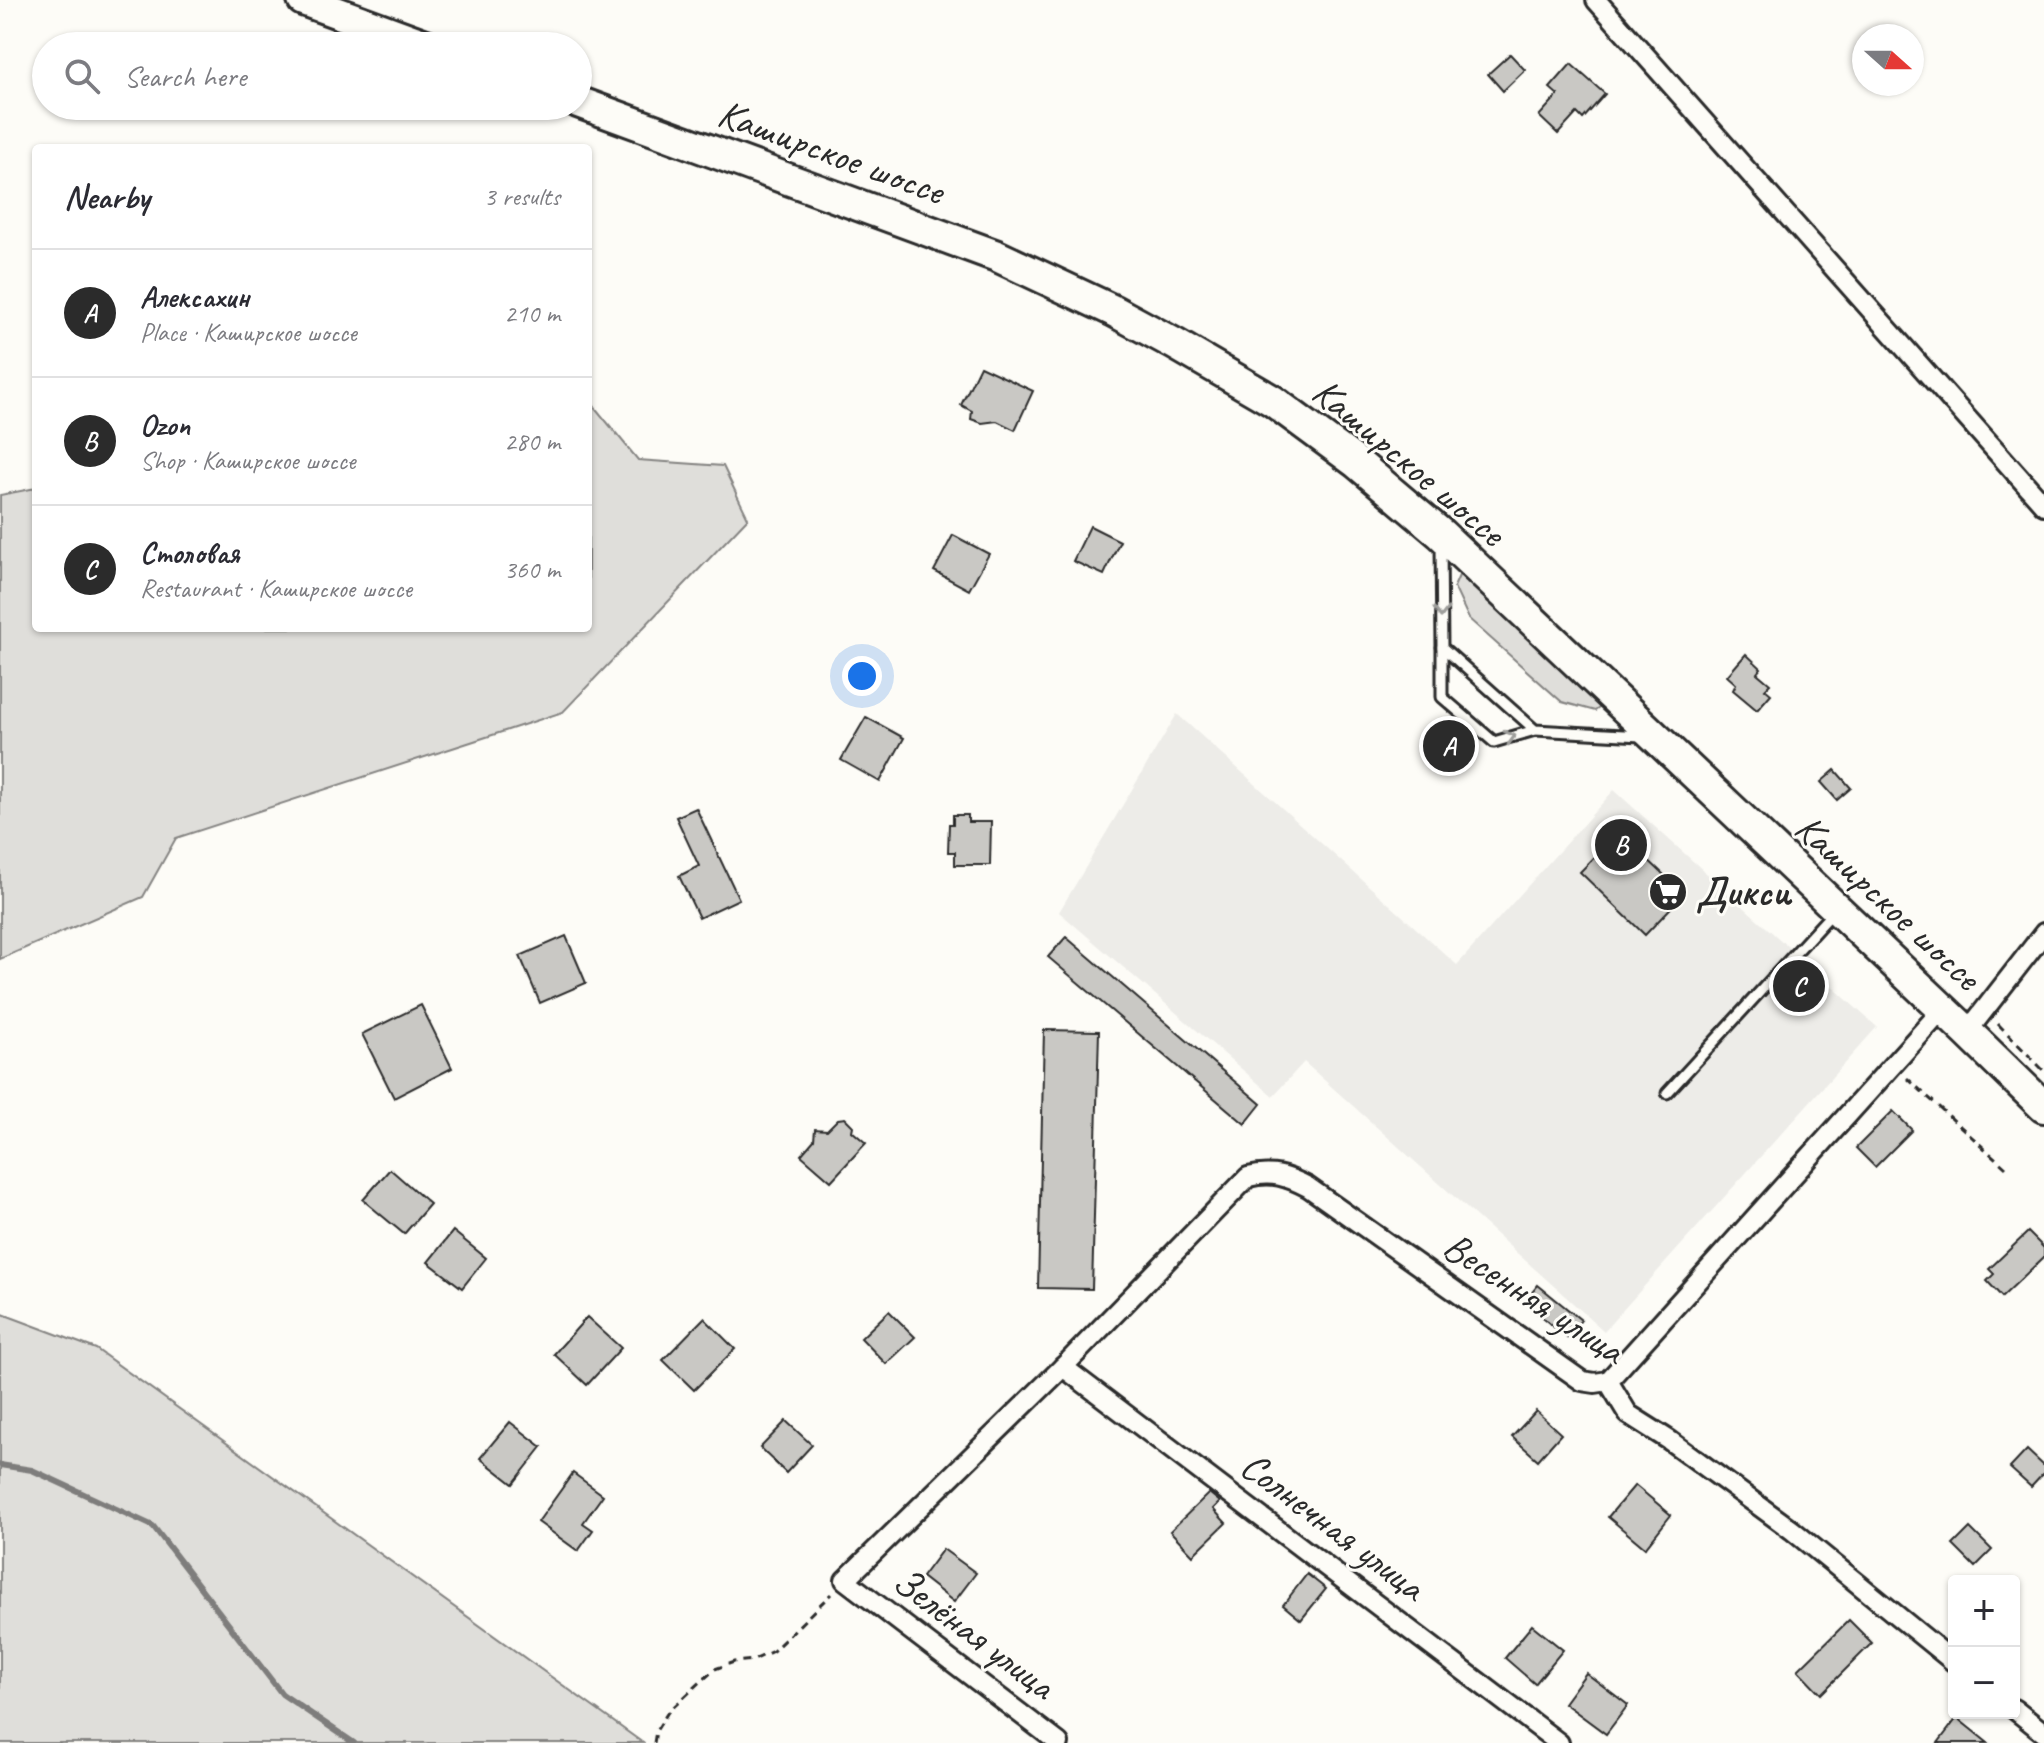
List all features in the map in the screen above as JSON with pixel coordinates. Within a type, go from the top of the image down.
[{"type":"main road","points":[[303,0],[390,32]]},
{"type":"main road","name":"Каширское шоссе","points":[[592,107],[997,256],[1114,311],[1273,401],[1357,463],[1441,534],[1943,1009],[1975,1021],[2044,1107]]},
{"type":"street","points":[[1596,0],[2044,505]]},
{"type":"street","points":[[1975,1021],[2044,933]]},
{"type":"street","points":[[1608,1381],[1943,1009]]},
{"type":"street","name":"Весенняя улица","points":[[1063,1367],[1248,1177],[1264,1173],[1286,1175],[1308,1187],[1582,1381],[1608,1381],[1628,1414],[1669,1440],[1792,1530],[1948,1657]]},
{"type":"street","points":[[845,1580],[1063,1367]]},
{"type":"street","name":"Солнечная улица","points":[[1063,1367],[1559,1743]]},
{"type":"street","name":"Зелёная улица","points":[[845,1580],[1059,1743]]},
{"type":"street","points":[[2020,1714],[2044,1733]]},
{"type":"lane","points":[[1441,534],[1442,697],[1494,742],[1535,730],[1656,737]]},
{"type":"lane","points":[[1442,647],[1535,730]]},
{"type":"lane","points":[[1667,1093],[1837,908]]},
{"type":"path","points":[[1975,1021],[2044,1071]]},
{"type":"path","points":[[1892,1064],[2006,1168]]},
{"type":"path","points":[[654,1743],[656,1731],[668,1712],[715,1669],[734,1662],[754,1660],[773,1651],[845,1580]]},
{"type":"shaded area","points":[[592,404],[638,460],[723,466],[748,518],[563,712],[176,838],[143,897],[0,959],[0,495],[32,489],[32,632],[592,632]]},
{"type":"shaded area","points":[[1461,571],[1603,705],[1595,711],[1562,702],[1469,619],[1454,587]]},
{"type":"shaded area","points":[[1177,714],[1457,965],[1614,790],[1877,1027],[1604,1331],[1304,1062],[1273,1096],[1059,912]]},
{"type":"shaded area","points":[[0,1313],[96,1349],[643,1743],[0,1743]]},
{"type":"building","points":[[1510,54],[1525,70],[1503,91],[1488,74]]},
{"type":"building","points":[[1571,64],[1605,94],[1583,119],[1577,113],[1558,134],[1539,116],[1558,95],[1550,88]]},
{"type":"building","points":[[980,366],[1033,391],[1015,430],[997,421],[982,423],[971,419],[972,411],[961,405]]},
{"type":"building","points":[[1090,526],[1120,541],[1104,575],[1073,561]]},
{"type":"building","points":[[953,535],[989,554],[969,590],[934,571]]},
{"type":"building","points":[[1746,654],[1761,668],[1757,673],[1770,684],[1765,689],[1771,694],[1757,710],[1733,690],[1736,684],[1727,676]]},
{"type":"building","points":[[866,717],[904,738],[880,782],[841,760]]},
{"type":"building","points":[[1443,721],[1475,749],[1455,771],[1424,743]]},
{"type":"building","points":[[1835,770],[1851,788],[1837,800],[1821,782]]},
{"type":"building","points":[[696,808],[739,899],[699,918],[679,876],[699,866],[676,817]]},
{"type":"building","points":[[953,815],[968,815],[968,822],[991,822],[990,865],[955,865],[955,852],[948,852],[949,824],[953,824]]},
{"type":"building","points":[[1619,832],[1684,894],[1645,935],[1580,872]]},
{"type":"building","points":[[566,936],[586,983],[540,1003],[520,956]]},
{"type":"building","points":[[1066,937],[1261,1104],[1245,1124],[1048,957]]},
{"type":"building","points":[[421,1005],[452,1068],[394,1098],[362,1034]]},
{"type":"building","points":[[1044,1030],[1099,1031],[1092,1289],[1038,1288]]},
{"type":"building","points":[[1893,1111],[1912,1130],[1875,1167],[1856,1148]]},
{"type":"building","points":[[845,1118],[853,1126],[852,1131],[866,1143],[831,1181],[801,1155],[814,1140],[815,1129],[827,1130],[838,1119]]},
{"type":"building","points":[[390,1169],[430,1204],[404,1234],[363,1200]]},
{"type":"building","points":[[453,1231],[486,1258],[462,1288],[428,1262]]},
{"type":"building","points":[[2028,1232],[2044,1248],[2044,1257],[2002,1297],[1987,1281],[1994,1274],[1989,1269]]},
{"type":"building","points":[[1538,1285],[1581,1320],[1567,1338],[1524,1302]]},
{"type":"building","points":[[889,1311],[915,1337],[886,1364],[861,1338]]},
{"type":"building","points":[[587,1317],[621,1348],[587,1385],[554,1354]]},
{"type":"building","points":[[704,1318],[735,1349],[694,1390],[663,1360]]},
{"type":"building","points":[[1536,1411],[1561,1434],[1538,1460],[1512,1437]]},
{"type":"building","points":[[786,1421],[812,1445],[786,1473],[760,1448]]},
{"type":"building","points":[[510,1422],[542,1447],[513,1484],[480,1458]]},
{"type":"building","points":[[2027,1450],[2044,1466],[2044,1473],[2031,1487],[2010,1468]]},
{"type":"building","points":[[573,1473],[603,1495],[583,1523],[593,1530],[578,1551],[538,1522]]},
{"type":"building","points":[[1635,1485],[1671,1515],[1645,1548],[1608,1517]]},
{"type":"building","points":[[1209,1493],[1220,1502],[1213,1509],[1226,1523],[1193,1555],[1170,1531]]},
{"type":"building","points":[[1970,1528],[1992,1550],[1975,1567],[1953,1545]]},
{"type":"building","points":[[943,1549],[976,1573],[954,1602],[922,1577]]},
{"type":"building","points":[[1307,1574],[1326,1589],[1301,1620],[1283,1605]]},
{"type":"building","points":[[1849,1620],[1872,1643],[1821,1694],[1798,1670]]},
{"type":"building","points":[[1532,1625],[1563,1650],[1535,1684],[1505,1658]]},
{"type":"building","points":[[1586,1673],[1628,1705],[1606,1734],[1564,1703]]},
{"type":"building","points":[[1958,1719],[1988,1743],[1938,1743]]},
{"type":"waterway","points":[[0,1465],[32,1470],[153,1526],[282,1694],[354,1743]]},
{"type":"place","name":"Алексахин","points":[[1449,746]]},
{"type":"place","name":"Ozon","points":[[1621,845]]},
{"type":"place","name":"Дикси","points":[[1668,892]]},
{"type":"place","name":"Столовая","points":[[1799,986]]}]
